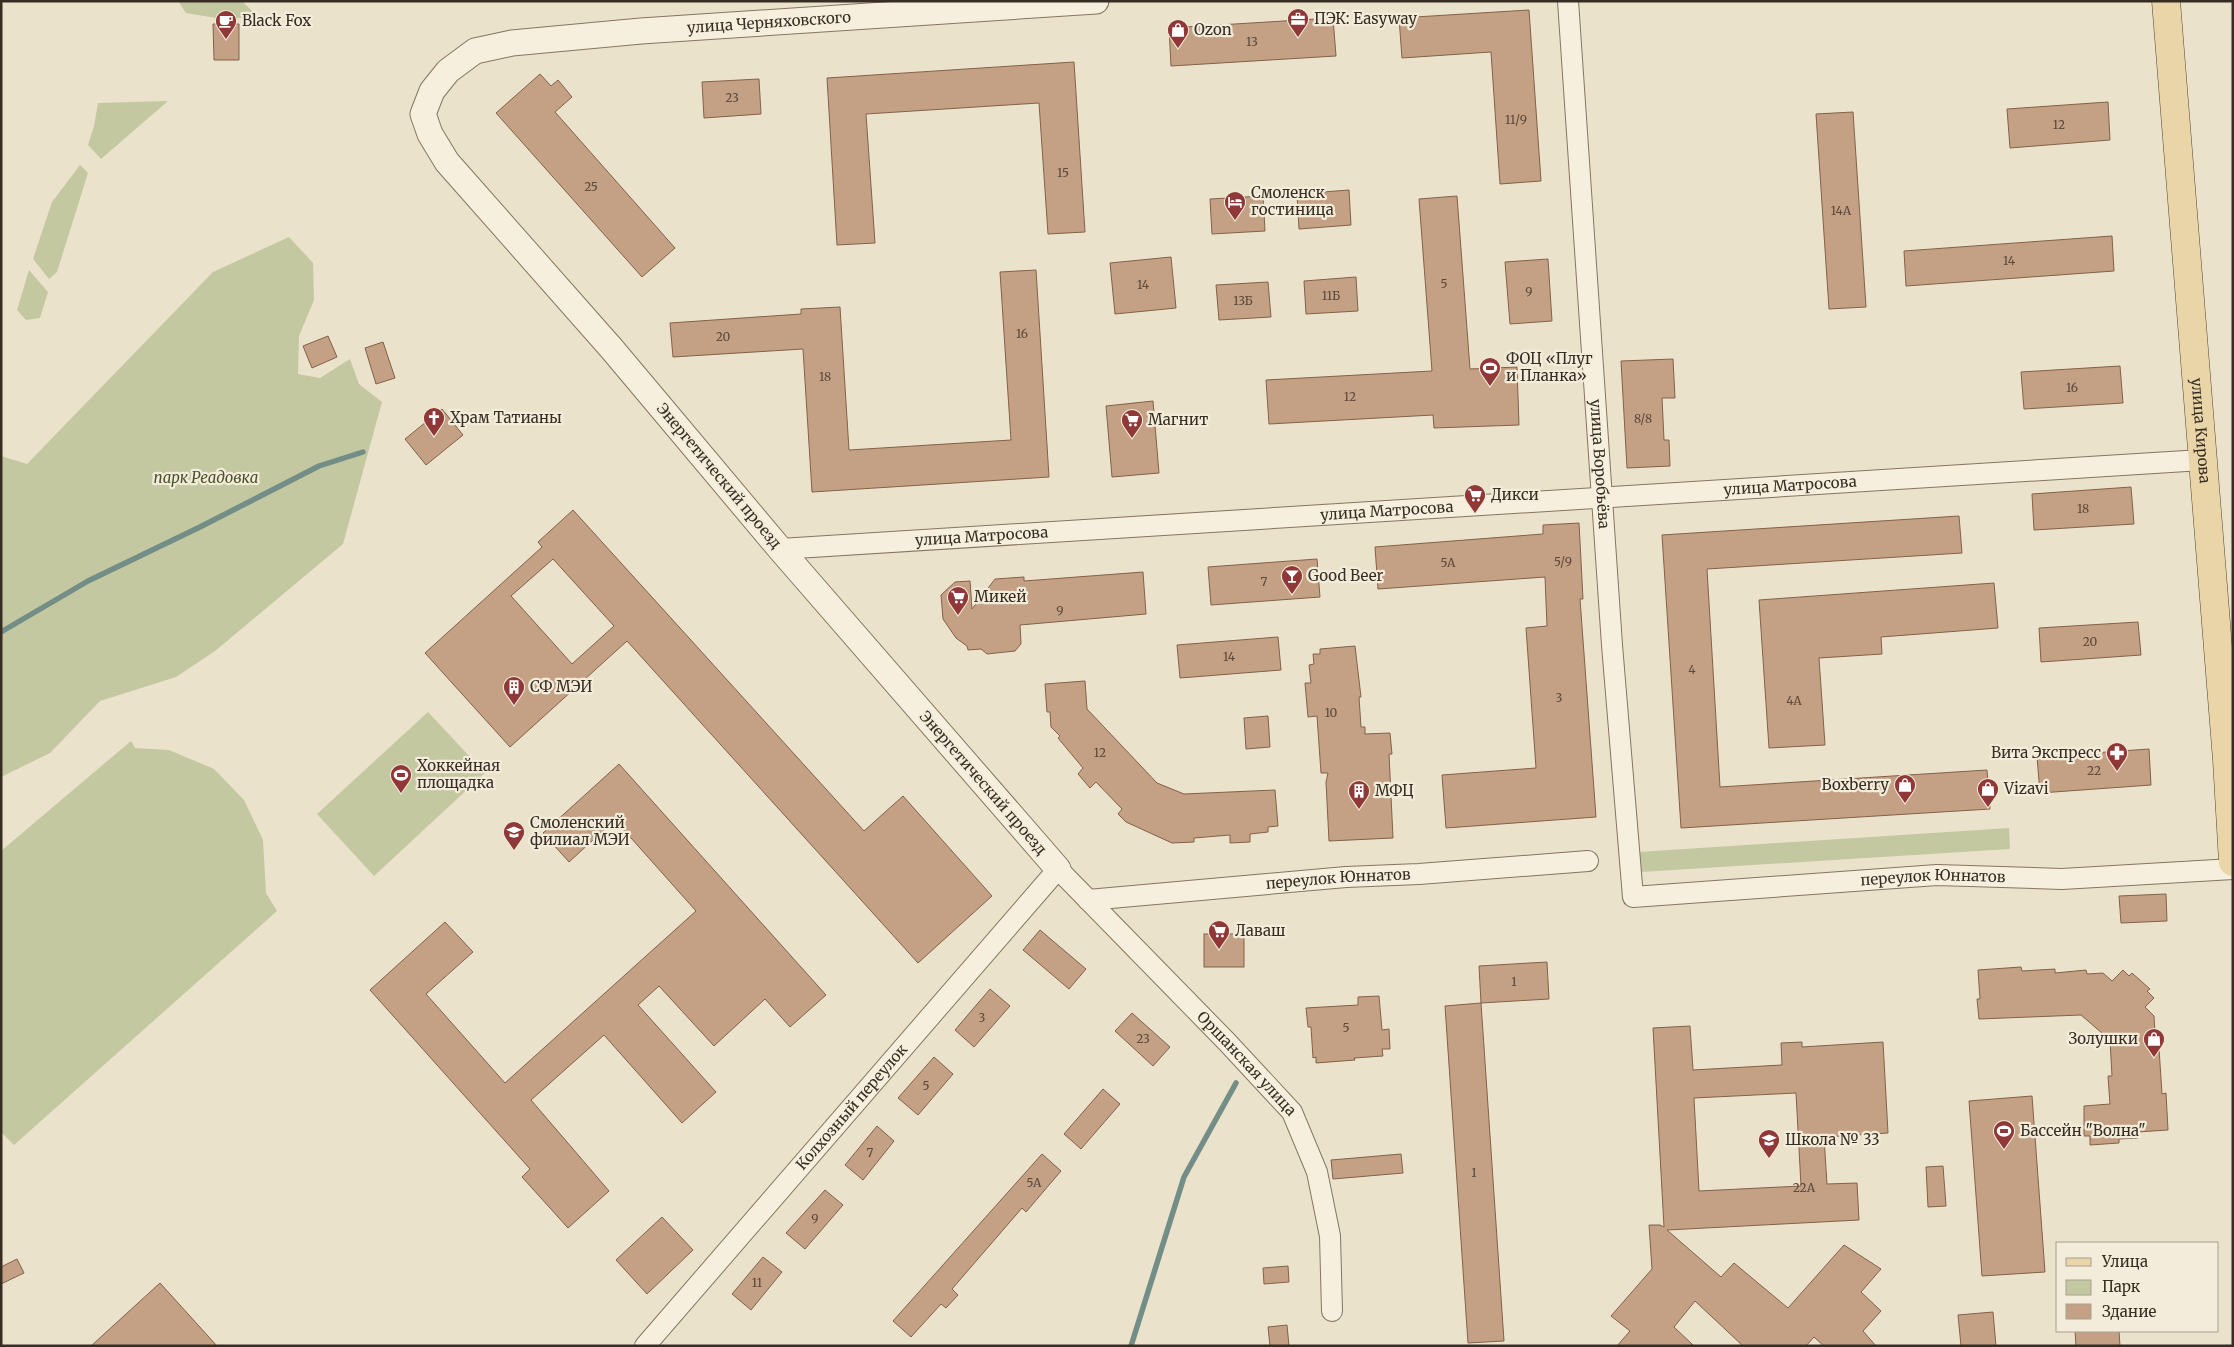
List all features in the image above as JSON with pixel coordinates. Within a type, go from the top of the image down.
[{"type":"main road","name":"улица Кирова","points":[[2166,1],[2227,760],[2233,862]]},
{"type":"street","name":"улица Черняховского","points":[[448,71],[475,51],[512,43],[641,30],[1096,1]]},
{"type":"street","name":"улица Воробьёва","points":[[1568,1],[1612,645],[1633,897]]},
{"type":"street","name":"Энергетический проезд","points":[[448,71],[432,90],[423,114],[430,134],[447,162],[612,349],[780,550],[1058,869]]},
{"type":"street","name":"улица Матросова","points":[[780,550],[2202,460]]},
{"type":"street","name":"переулок Юннатов","points":[[1088,900],[1346,877],[1419,874],[1588,861]]},
{"type":"street","name":"Оршанская улица","points":[[1058,869],[1292,1112],[1317,1172],[1330,1236],[1332,1311]]},
{"type":"street","name":"Колхозный переулок","points":[[645,1346],[1058,869]]},
{"type":"street","name":"переулок Юннатов","points":[[1633,897],[1937,876],[2062,879],[2233,869]]},
{"type":"green space","points":[[178,1],[242,1],[256,15],[228,20],[186,13]]},
{"type":"green space","points":[[168,101],[101,159],[88,145],[98,103]]},
{"type":"green space","points":[[80,165],[88,173],[57,272],[49,279],[33,259],[52,202]]},
{"type":"green space","name":"парк Реадовка","points":[[289,237],[313,263],[314,300],[299,336],[298,374],[320,378],[350,359],[359,384],[382,402],[343,544],[215,651],[176,677],[100,701],[50,753],[1,777],[1,456],[27,464],[213,272]]},
{"type":"green space","points":[[29,270],[48,292],[40,318],[26,320],[17,310]]},
{"type":"green space","name":"Хоккейная площадка","points":[[428,712],[485,773],[374,876],[317,814]]},
{"type":"green space","points":[[131,741],[135,748],[169,750],[214,769],[244,800],[263,840],[266,893],[277,911],[14,1145],[1,1132],[1,851]]},
{"type":"green space","points":[[2009,828],[2010,849],[1641,872],[1639,852]]},
{"type":"building","points":[[1529,10],[1541,181],[1500,184],[1491,52],[1402,58],[1399,18]]},
{"type":"building","points":[[1333,18],[1336,56],[1171,66],[1169,28]]},
{"type":"building","points":[[213,24],[239,24],[239,60],[214,60]]},
{"type":"building","points":[[1074,62],[1085,232],[1048,234],[1039,103],[866,114],[875,243],[837,245],[827,78]]},
{"type":"building","points":[[540,74],[551,86],[558,80],[572,97],[555,112],[675,248],[642,277],[496,113]]},
{"type":"building","points":[[759,79],[761,114],[704,118],[702,82]]},
{"type":"building","points":[[2108,102],[2110,140],[2010,148],[2007,109]]},
{"type":"building","points":[[1853,112],[1866,307],[1829,309],[1816,114]]},
{"type":"building","points":[[1349,190],[1351,225],[1299,229],[1297,194]]},
{"type":"building","points":[[1263,196],[1265,231],[1212,234],[1210,199]]},
{"type":"building","points":[[1457,196],[1470,369],[1517,367],[1519,425],[1434,428],[1433,415],[1269,424],[1266,380],[1432,371],[1419,199]]},
{"type":"building","points":[[2112,236],[2114,271],[1906,286],[1904,251]]},
{"type":"building","points":[[1171,257],[1176,308],[1115,314],[1110,263]]},
{"type":"building","points":[[1548,259],[1552,321],[1510,324],[1505,262]]},
{"type":"building","points":[[1036,270],[1049,477],[812,492],[803,349],[673,357],[670,323],[801,314],[801,309],[840,307],[849,450],[1011,440],[1000,272]]},
{"type":"building","points":[[1356,277],[1358,311],[1306,314],[1304,281]]},
{"type":"building","points":[[1268,282],[1271,317],[1219,320],[1216,285]]},
{"type":"building","points":[[328,336],[337,357],[312,368],[303,346]]},
{"type":"building","points":[[383,342],[395,378],[376,384],[365,348]]},
{"type":"building","points":[[1673,359],[1675,398],[1662,398],[1664,440],[1669,440],[1670,466],[1627,468],[1621,361]]},
{"type":"building","points":[[2120,366],[2123,403],[2024,409],[2021,372]]},
{"type":"building","name":"Магнит","points":[[1153,401],[1159,473],[1112,477],[1106,406]]},
{"type":"building","name":"Храм Татианы","points":[[442,409],[463,435],[426,465],[405,439]]},
{"type":"building","points":[[2131,487],[2134,524],[2034,530],[2032,494]]},
{"type":"building","name":"СФ МЭИ","points":[[573,510],[864,831],[903,796],[992,896],[918,963],[627,641],[510,747],[425,653],[542,547],[538,542]],"holes":[[[553,559],[614,626],[572,664],[511,596]]]},
{"type":"building","points":[[1959,516],[1962,553],[1707,569],[1720,787],[1987,770],[1990,809],[1681,828],[1662,535]]},
{"type":"building","points":[[1579,523],[1583,599],[1580,599],[1596,817],[1446,828],[1442,775],[1536,768],[1526,628],[1547,626],[1545,577],[1378,589],[1375,547],[1543,534],[1543,525]]},
{"type":"building","points":[[1317,559],[1320,597],[1211,605],[1208,567]]},
{"type":"building","points":[[1143,572],[1146,614],[1020,625],[1021,644],[1015,651],[987,654],[981,649],[968,650],[967,646],[956,638],[943,619],[941,595],[955,582],[970,581],[972,609],[995,579],[1024,577],[1024,581]]},
{"type":"building","points":[[1994,583],[1998,628],[1881,637],[1882,654],[1819,658],[1825,745],[1769,748],[1759,600]]},
{"type":"building","points":[[2138,622],[2141,655],[2041,662],[2039,628]]},
{"type":"building","points":[[1278,637],[1281,670],[1180,678],[1177,645]]},
{"type":"building","points":[[1355,646],[1361,697],[1359,697],[1361,727],[1365,727],[1365,734],[1390,733],[1392,754],[1389,754],[1393,838],[1329,841],[1326,782],[1328,773],[1321,773],[1317,716],[1308,717],[1305,683],[1311,683],[1309,665],[1314,664],[1313,654],[1320,654],[1320,649]]},
{"type":"building","points":[[1085,681],[1087,709],[1157,783],[1184,794],[1275,790],[1278,826],[1268,827],[1268,832],[1250,834],[1250,842],[1230,843],[1230,835],[1194,838],[1194,842],[1172,843],[1126,822],[1118,814],[1122,809],[1096,782],[1090,788],[1078,774],[1083,768],[1058,738],[1060,736],[1051,727],[1050,712],[1047,712],[1045,684]]},
{"type":"building","points":[[1268,716],[1270,747],[1246,749],[1244,718]]},
{"type":"building","points":[[2149,749],[2151,785],[2040,793],[2037,757]]},
{"type":"building","points":[[619,764],[826,995],[790,1027],[765,999],[714,1046],[659,986],[638,1005],[716,1092],[682,1123],[604,1035],[531,1100],[609,1191],[568,1228],[522,1177],[530,1169],[370,990],[445,922],[473,952],[426,994],[505,1083],[696,911],[615,820],[569,862],[543,833]]},
{"type":"building","points":[[2166,894],[2167,921],[2121,923],[2119,896]]},
{"type":"building","points":[[1040,930],[1086,969],[1069,989],[1023,950]]},
{"type":"building","points":[[1204,934],[1244,934],[1244,967],[1204,967]]},
{"type":"building","points":[[1547,962],[1549,999],[1481,1003],[1479,966]]},
{"type":"building","points":[[2021,967],[2022,971],[2055,969],[2055,973],[2086,970],[2087,974],[2103,973],[2112,981],[2123,970],[2129,976],[2132,973],[2150,989],[2147,991],[2154,998],[2145,1007],[2154,1016],[2155,1033],[2158,1033],[2162,1094],[2166,1093],[2168,1130],[2137,1132],[2138,1138],[2119,1139],[2119,1143],[2090,1145],[2090,1136],[2084,1136],[2084,1106],[2110,1104],[2108,1076],[2112,1076],[2110,1040],[2081,1015],[1979,1019],[1977,999],[1980,999],[1978,970]]},
{"type":"building","points":[[990,989],[1010,1006],[974,1047],[955,1030]]},
{"type":"building","points":[[1379,996],[1382,1030],[1389,1029],[1390,1049],[1382,1049],[1383,1056],[1316,1063],[1316,1057],[1313,1058],[1311,1027],[1308,1027],[1306,1008],[1358,1005],[1358,997]]},
{"type":"building","points":[[1481,1003],[1504,1341],[1468,1343],[1445,1006]]},
{"type":"building","points":[[1132,1013],[1170,1047],[1153,1066],[1115,1031]]},
{"type":"building","points":[[1690,1026],[1693,1070],[1782,1065],[1781,1043],[1802,1042],[1802,1047],[1883,1042],[1888,1133],[1824,1137],[1827,1184],[1857,1183],[1859,1220],[1667,1230],[1721,1277],[1734,1263],[1788,1308],[1844,1245],[1881,1269],[1861,1292],[1881,1311],[1863,1331],[1876,1346],[1824,1346],[1814,1337],[1806,1346],[1743,1346],[1695,1301],[1674,1327],[1694,1346],[1617,1346],[1630,1331],[1611,1316],[1652,1269],[1649,1225],[1664,1227],[1653,1028]],"holes":[[[1796,1093],[1801,1186],[1699,1191],[1694,1098]]]},
{"type":"building","points":[[934,1057],[953,1074],[918,1115],[898,1098]]},
{"type":"building","points":[[1103,1089],[1120,1104],[1081,1149],[1064,1134]]},
{"type":"building","name":"Бассейн \"Волна\"","points":[[2032,1096],[2045,1272],[1982,1276],[1969,1101]]},
{"type":"building","points":[[877,1126],[894,1141],[863,1180],[845,1165]]},
{"type":"building","points":[[1042,1154],[1061,1171],[1026,1212],[1022,1208],[952,1289],[958,1295],[946,1308],[941,1304],[911,1337],[893,1321]]},
{"type":"building","points":[[1401,1154],[1403,1173],[1333,1179],[1331,1160]]},
{"type":"building","points":[[1943,1166],[1946,1206],[1928,1207],[1926,1167]]},
{"type":"building","points":[[825,1190],[843,1205],[805,1249],[786,1233]]},
{"type":"building","points":[[662,1217],[693,1250],[647,1294],[616,1260]]},
{"type":"building","points":[[763,1257],[782,1272],[751,1310],[732,1294]]},
{"type":"building","points":[[17,1259],[24,1273],[1,1284],[1,1267]]},
{"type":"building","points":[[1288,1266],[1289,1282],[1264,1284],[1263,1268]]},
{"type":"building","points":[[160,1283],[217,1346],[91,1346]]},
{"type":"building","points":[[1993,1312],[1996,1346],[1961,1346],[1958,1315]]},
{"type":"building","points":[[1287,1325],[1289,1346],[1270,1346],[1268,1327]]},
{"type":"building","points":[[2075,1332],[2119,1332],[2120,1346],[2076,1346]]},
{"type":"waterway","points":[[1,632],[88,581],[200,527],[319,466],[363,452]]},
{"type":"waterway","points":[[1131,1346],[1184,1177],[1236,1083]]},
{"type":"place","name":"ПЭК: Easyway","points":[[1298,38]]},
{"type":"place","name":"Black Fox","points":[[226,40]]},
{"type":"place","name":"Ozon","points":[[1178,49]]},
{"type":"place","name":"Смоленск гостиница","points":[[1235,221]]},
{"type":"place","name":"ФОЦ «Плуг и Планка»","points":[[1490,387]]},
{"type":"place","name":"Храм Татианы","points":[[434,437]]},
{"type":"place","name":"Магнит","points":[[1132,439]]},
{"type":"place","name":"Дикси","points":[[1475,514]]},
{"type":"place","name":"Good Beer","points":[[1292,595]]},
{"type":"place","name":"Микей","points":[[958,616]]},
{"type":"place","name":"СФ МЭИ","points":[[514,706]]},
{"type":"place","name":"Вита Экспресс","points":[[2117,772]]},
{"type":"place","name":"Хоккейная площадка","points":[[401,794]]},
{"type":"place","name":"Boxberry","points":[[1905,804]]},
{"type":"place","name":"Vizavi","points":[[1988,808]]},
{"type":"place","name":"МФЦ","points":[[1359,810]]},
{"type":"place","name":"Смоленский филиал МЭИ","points":[[514,851]]},
{"type":"place","name":"Лаваш","points":[[1219,950]]},
{"type":"place","name":"Золушки","points":[[2154,1058]]},
{"type":"place","name":"Бассейн \"Волна\"","points":[[2004,1150]]},
{"type":"place","name":"Школа № 33","points":[[1769,1159]]}]
